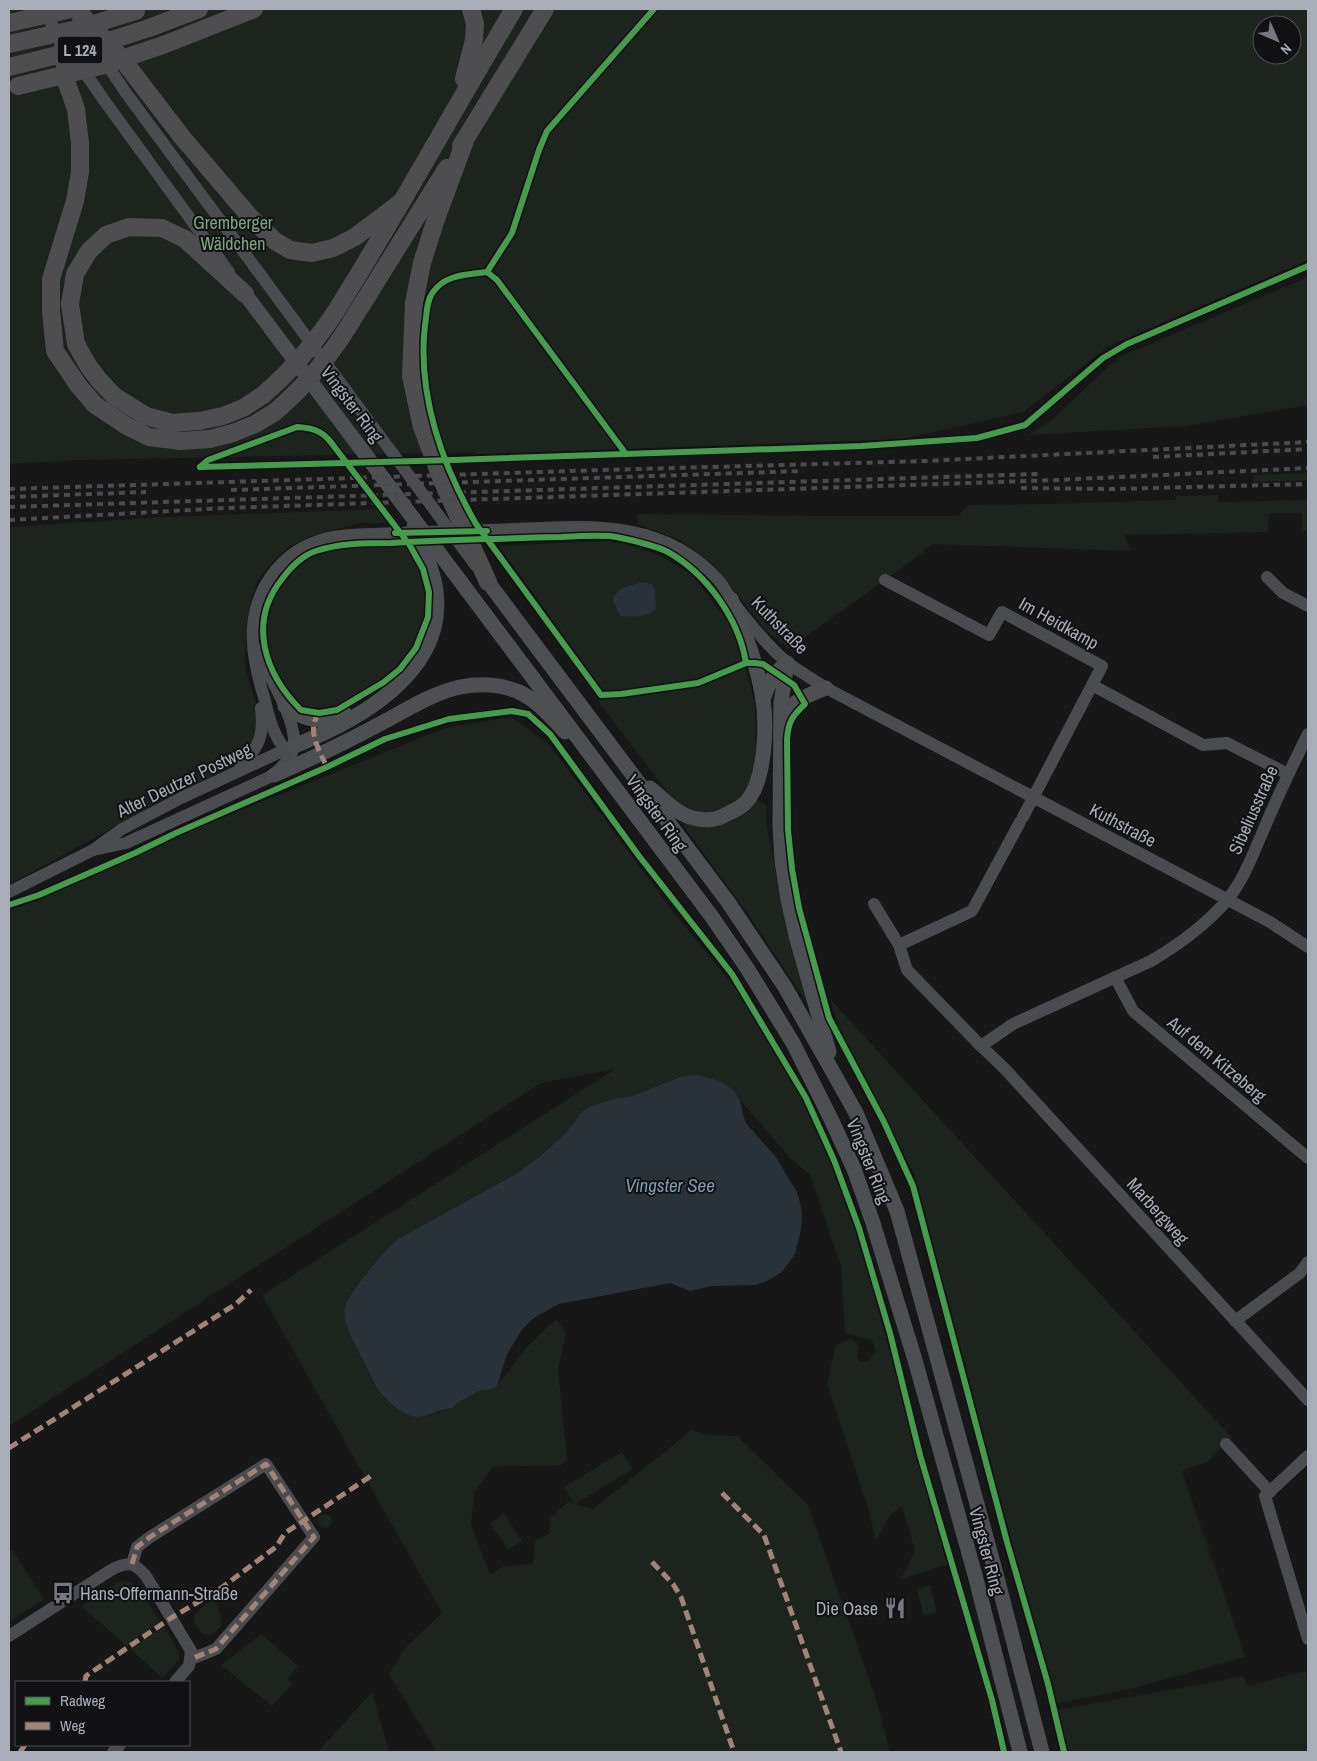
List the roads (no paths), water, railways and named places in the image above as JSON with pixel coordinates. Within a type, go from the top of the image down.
[{"type":"highway","points":[[9,23],[70,9]]},
{"type":"highway","points":[[76,9],[119,55],[182,137],[251,218],[275,241],[290,250],[312,253],[333,248],[355,237],[400,203]]},
{"type":"highway","name":"L 124","points":[[9,67],[90,47],[199,9]]},
{"type":"highway","points":[[13,87],[104,65],[163,45],[254,9]]},
{"type":"highway","points":[[453,110],[474,40],[475,24],[471,9]]},
{"type":"highway","points":[[246,294],[185,240],[162,228],[129,227],[106,235],[88,251],[75,274],[70,304],[76,344],[88,367],[114,396],[146,416],[172,423],[199,421],[243,408],[263,395],[285,376],[303,356],[336,311],[514,9]]},
{"type":"highway","points":[[63,41],[66,81],[76,109],[80,144],[80,172],[75,201],[51,279],[51,311],[55,351],[78,385],[96,405],[127,426],[149,437],[181,441],[210,439],[255,424],[275,412],[297,393],[334,349],[545,9]]},
{"type":"highway","name":"L 124","points":[[9,44],[77,29],[138,10]]},
{"type":"highway","points":[[466,138],[435,222],[422,264],[414,303],[411,376],[422,426],[435,462],[488,582]]},
{"type":"main road","name":"Vingster Ring","points":[[246,294],[712,916],[747,968],[793,1043],[854,1169],[872,1220],[913,1352],[977,1584],[1020,1752]]},
{"type":"main road","points":[[290,750],[357,715],[389,692],[400,683],[418,662],[430,641],[437,616],[436,593],[432,572],[407,510]]},
{"type":"main road","name":"Vingster Ring","points":[[488,582],[728,902],[785,987],[856,1113],[897,1211],[995,1570],[1042,1752]]},
{"type":"main road","points":[[632,772],[683,814],[701,820],[718,818],[738,809],[750,797],[759,778],[764,747],[763,700],[755,662],[731,599]]},
{"type":"main road","points":[[763,700],[768,685],[776,671],[787,662]]},
{"type":"main road","points":[[787,662],[781,702],[780,825],[782,861],[796,936],[837,1080]]},
{"type":"main road","points":[[274,775],[319,755],[427,700],[458,688],[480,684],[499,686],[520,693],[542,709],[598,764]]},
{"type":"main road","points":[[782,715],[802,697],[826,688]]},
{"type":"main road","points":[[285,706],[293,712],[315,720],[335,719],[389,692]]},
{"type":"main road","points":[[290,750],[319,755]]},
{"type":"street","name":"Vingster Ring","points":[[41,9],[106,103],[246,294]]},
{"type":"street","name":"Vingster Ring","points":[[70,9],[126,93],[488,582]]},
{"type":"street","name":"Kuthstraße","points":[[254,646],[285,706],[291,726],[290,750],[281,745],[268,713],[258,676],[254,646],[252,626],[256,606],[264,585],[285,560],[299,550],[315,542],[337,537],[394,533],[597,528],[630,531],[652,536],[671,544],[691,556],[721,583],[731,599],[767,642],[787,662],[826,688],[1270,922],[1308,948]]},
{"type":"street","points":[[1267,577],[1283,593],[1308,606]]},
{"type":"street","name":"Im Heidkamp","points":[[885,580],[989,635],[1002,612],[1102,666],[1034,798],[972,910],[899,945]]},
{"type":"street","points":[[237,772],[254,750],[262,734],[263,722],[258,676]]},
{"type":"street","points":[[1092,685],[1203,745],[1228,743],[1288,774]]},
{"type":"street","name":"Sibeliusstraße","points":[[1228,900],[1241,881],[1288,774],[1308,734]]},
{"type":"street","points":[[274,775],[289,760],[290,750]]},
{"type":"street","name":"Alter Deutzer Postweg","points":[[9,892],[93,850],[122,829],[181,798],[290,750]]},
{"type":"street","name":"Alter Deutzer Postweg","points":[[93,850],[126,842],[274,775]]},
{"type":"street","points":[[981,1046],[1013,1024],[1151,961],[1172,949],[1190,936],[1228,900]]},
{"type":"street","name":"Marbergweg","points":[[874,904],[899,945],[907,970],[1004,1069],[1308,1400]]},
{"type":"street","name":"Auf dem Kitzeberg","points":[[1114,977],[1133,1011],[1308,1158]]},
{"type":"street","points":[[1236,1321],[1300,1273],[1308,1262]]},
{"type":"street","points":[[1226,1444],[1270,1492]]},
{"type":"street","points":[[1308,1456],[1265,1496],[1308,1639]]},
{"type":"street","points":[[132,1564],[137,1547],[150,1537],[266,1464],[304,1519],[314,1537],[216,1649],[191,1659]]},
{"type":"street","points":[[9,1635],[111,1570],[121,1565],[132,1564],[140,1568],[146,1576],[191,1651],[189,1666],[176,1681]]},
{"type":"water","points":[[639,583],[652,584],[655,591],[656,609],[644,615],[620,616],[613,597],[621,589]]},
{"type":"water","name":"Vingster See","points":[[698,1075],[722,1082],[732,1089],[740,1102],[746,1123],[775,1156],[797,1192],[802,1212],[801,1230],[795,1254],[782,1272],[756,1285],[712,1286],[690,1291],[670,1283],[559,1304],[535,1317],[523,1328],[507,1354],[497,1386],[492,1389],[479,1391],[457,1403],[453,1408],[420,1417],[404,1413],[390,1403],[374,1383],[348,1330],[345,1315],[345,1308],[353,1292],[385,1252],[398,1239],[516,1174],[564,1135],[583,1111],[591,1106],[632,1096],[683,1076]]},
{"type":"railway","points":[[9,489],[925,461],[1308,442]]},
{"type":"railway","points":[[1153,457],[1308,449]]},
{"type":"railway","points":[[9,520],[225,508],[1057,480],[1308,468]]},
{"type":"railway","points":[[231,490],[803,471]]},
{"type":"railway","points":[[9,507],[1038,474]]},
{"type":"railway","points":[[1021,488],[1113,489],[1308,484]]},
{"type":"railway","points":[[9,497],[146,492]]},
{"type":"place","name":"Hans-Offermann-Straße","points":[[63,1593]]},
{"type":"place","name":"Die Oase","points":[[895,1608]]},
{"type":"park label","name":"Gremberger Wäldchen","points":[[233,232]]}]
